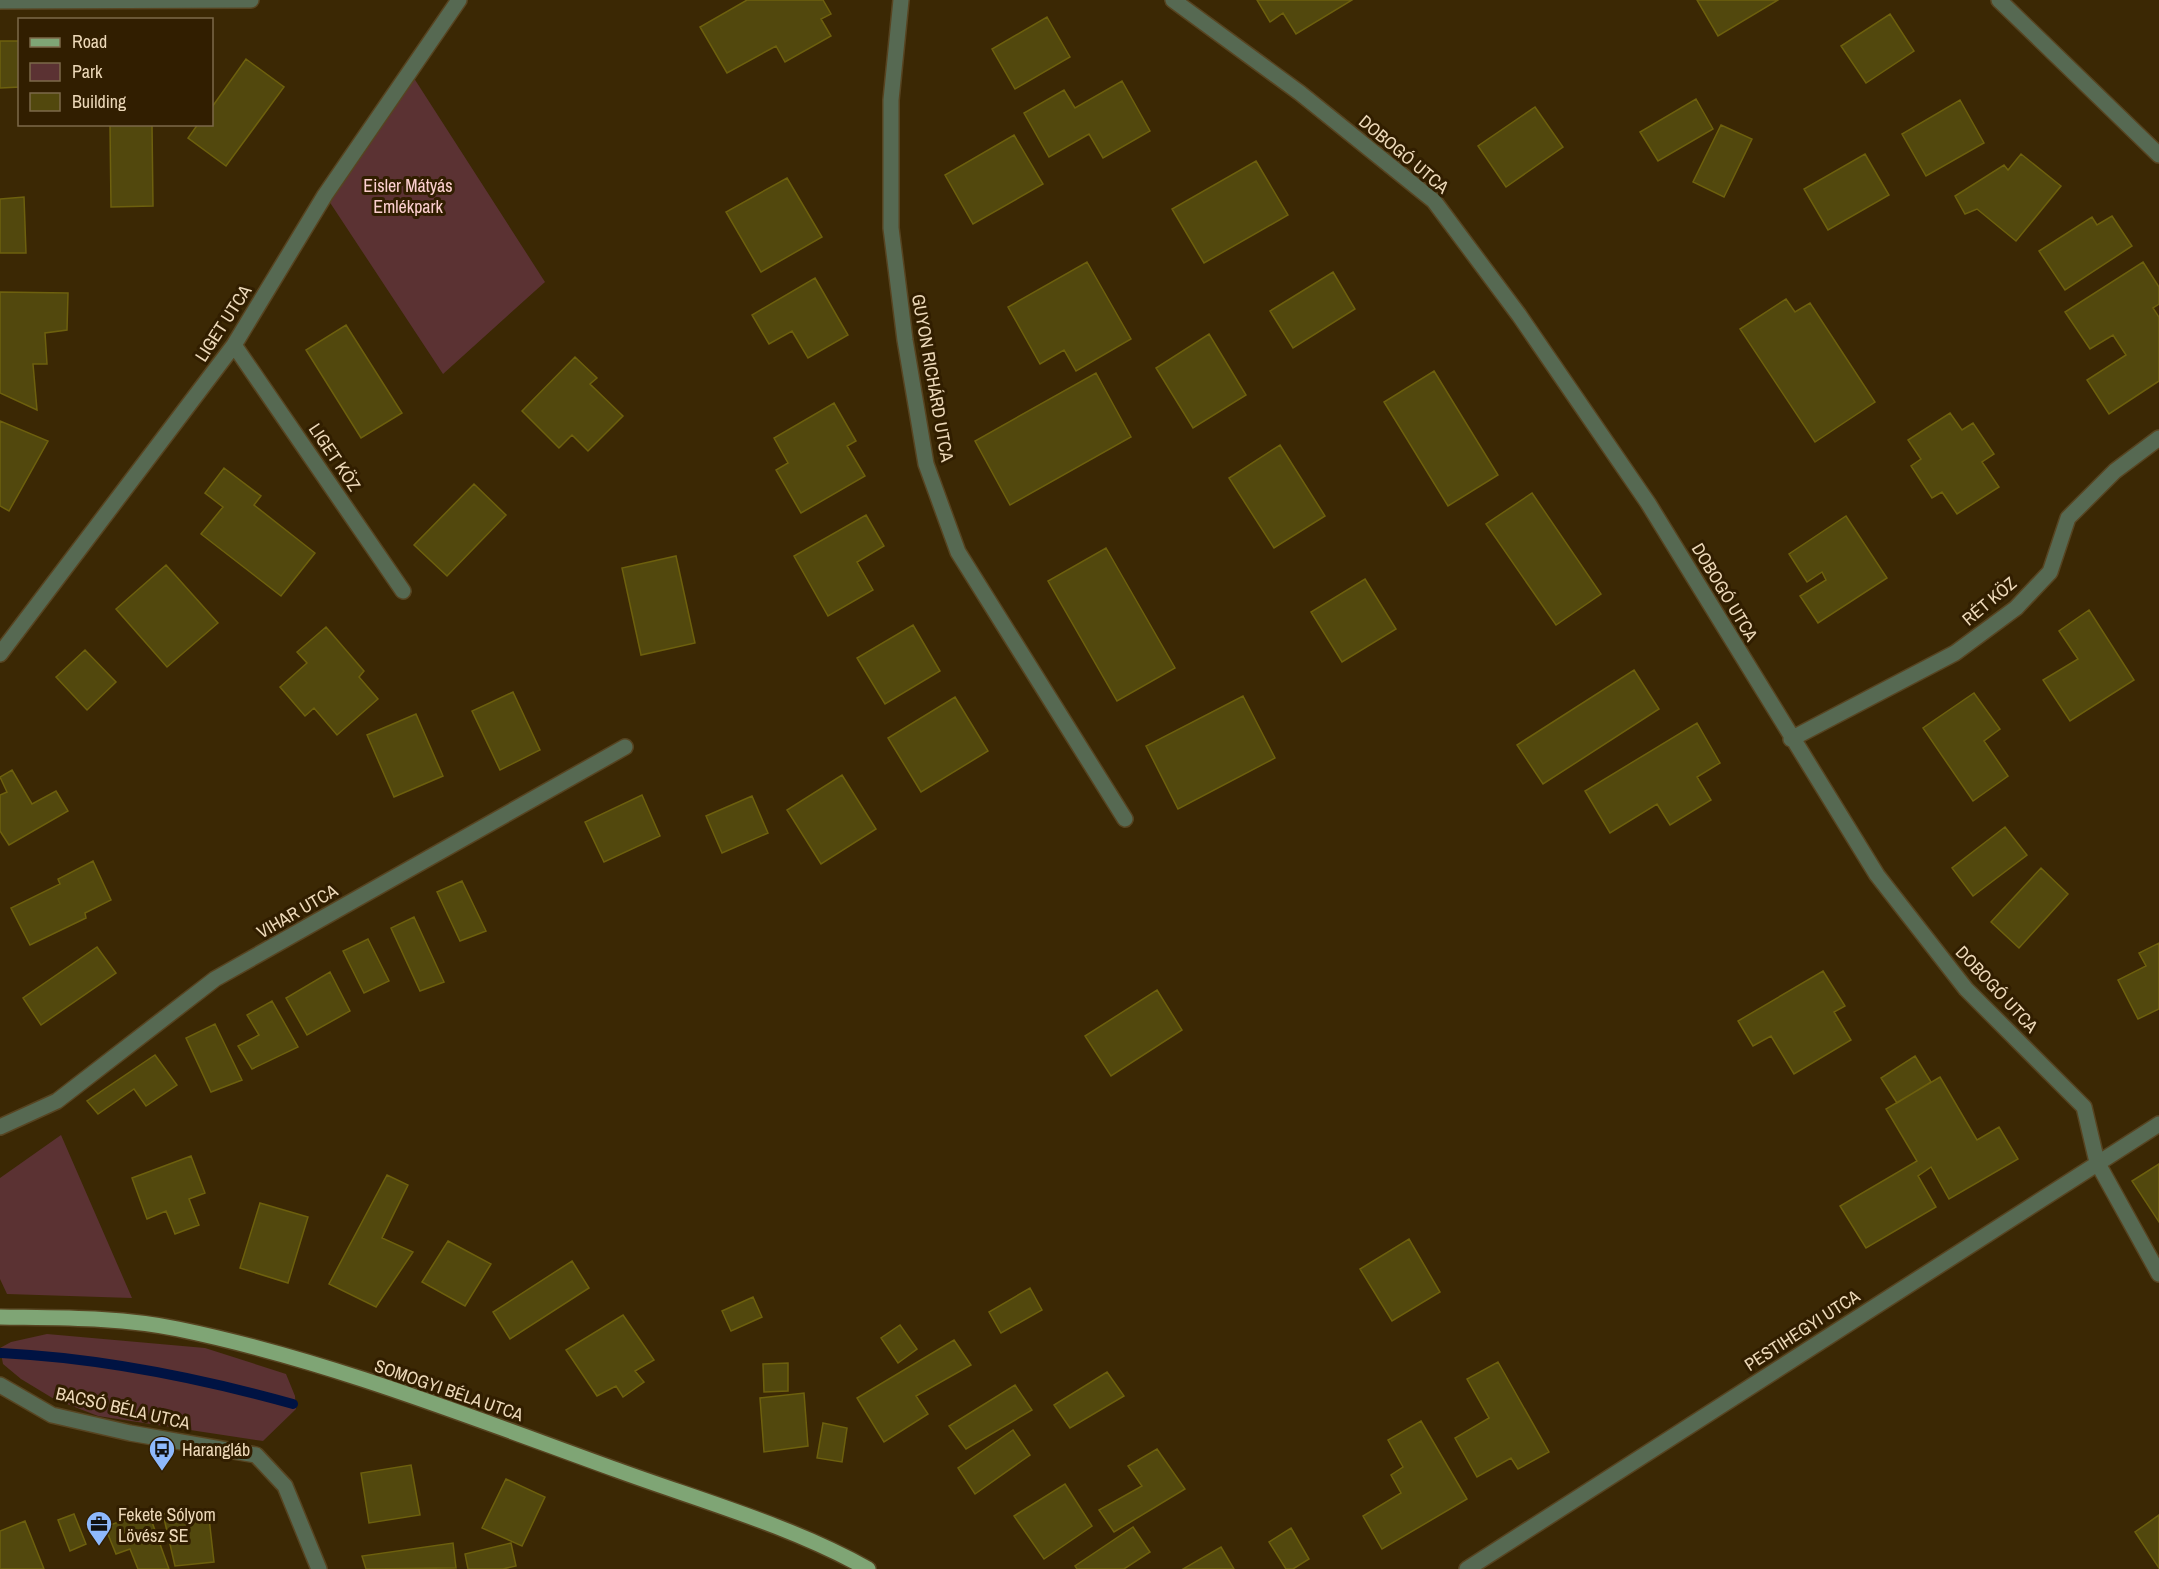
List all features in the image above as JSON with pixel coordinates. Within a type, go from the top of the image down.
[{"type":"main road","name":"SOMOGYI BÉLA UTCA","points":[[0,1317],[82,1318],[176,1329],[294,1356],[477,1419],[772,1527],[847,1557],[868,1569]]},
{"type":"street","points":[[0,1],[252,0]]},
{"type":"street","name":"LIGET UTCA","points":[[0,654],[234,345],[325,195],[459,0]]},
{"type":"street","name":"GUYON RICHÁRD UTCA","points":[[900,0],[891,100],[891,228],[905,340],[926,464],[958,552],[1125,819]]},
{"type":"street","name":"DOBOGÓ UTCA","points":[[1173,0],[1300,93],[1434,201],[1519,315],[1648,503],[1791,739],[1877,875],[1966,989],[2084,1107],[2097,1162],[2159,1274]]},
{"type":"street","points":[[2000,0],[2159,155]]},
{"type":"street","name":"LIGET KÖZ","points":[[234,345],[403,591]]},
{"type":"street","name":"RÉT KÖZ","points":[[1791,739],[1955,653],[2016,608],[2050,572],[2068,518],[2115,471],[2159,438]]},
{"type":"street","name":"VIHAR UTCA","points":[[0,1127],[57,1101],[216,979],[625,747]]},
{"type":"street","name":"PESTIHEGYI UTCA","points":[[1467,1569],[2159,1124]]},
{"type":"street","name":"BACSÓ BÉLA UTCA","points":[[0,1384],[52,1415],[130,1433],[255,1455],[285,1486],[319,1569]]},
{"type":"green space","name":"Eisler Mátyás Emlékpark","points":[[410,72],[545,282],[443,374],[325,195]]},
{"type":"green space","points":[[61,1135],[132,1298],[7,1294],[0,1279],[0,1178]]},
{"type":"green space","points":[[47,1334],[205,1348],[286,1374],[295,1396],[296,1409],[263,1441],[98,1416],[54,1399],[21,1379],[3,1364],[0,1348],[11,1342]]},
{"type":"building","points":[[747,0],[823,0],[831,14],[821,19],[831,36],[785,62],[776,46],[727,73],[700,27]]},
{"type":"building","points":[[1257,0],[1352,0],[1296,34],[1283,13],[1270,22]]},
{"type":"building","points":[[1697,0],[1778,0],[1718,36]]},
{"type":"building","points":[[1890,14],[1914,51],[1866,83],[1841,46]]},
{"type":"building","points":[[1047,17],[1070,57],[1015,89],[992,49]]},
{"type":"building","points":[[0,41],[18,41],[18,87],[0,88]]},
{"type":"building","points":[[246,59],[284,87],[226,166],[188,138],[197,126],[213,126],[213,106]]},
{"type":"building","points":[[1122,81],[1150,131],[1103,158],[1089,134],[1049,157],[1024,113],[1064,90],[1075,108]]},
{"type":"building","points":[[1696,99],[1713,129],[1658,161],[1640,132]]},
{"type":"building","points":[[1960,100],[1984,143],[1926,176],[1902,134]]},
{"type":"building","points":[[1535,107],[1563,147],[1506,187],[1478,146]]},
{"type":"building","points":[[1721,125],[1752,139],[1724,197],[1693,182]]},
{"type":"building","points":[[110,126],[152,126],[153,206],[111,207]]},
{"type":"building","points":[[1014,135],[1043,184],[973,224],[945,175]]},
{"type":"building","points":[[1865,154],[1889,195],[1828,230],[1804,189]]},
{"type":"building","points":[[2021,154],[2061,186],[2016,241],[1977,209],[1965,214],[1955,196],[2004,165],[2008,170]]},
{"type":"building","points":[[1256,161],[1288,215],[1204,263],[1172,209]]},
{"type":"building","points":[[787,178],[822,237],[761,272],[726,212]]},
{"type":"building","points":[[24,197],[26,253],[0,253],[0,199]]},
{"type":"building","points":[[2112,216],[2132,246],[2065,290],[2039,251],[2092,217],[2097,225]]},
{"type":"building","points":[[1087,262],[1131,339],[1076,371],[1064,350],[1040,364],[1008,307]]},
{"type":"building","points":[[2143,262],[2159,287],[2159,304],[2153,308],[2159,317],[2159,381],[2109,414],[2087,380],[2126,355],[2113,335],[2090,349],[2065,312]]},
{"type":"building","points":[[1333,272],[1355,309],[1293,348],[1270,311]]},
{"type":"building","points":[[815,278],[848,335],[808,358],[792,331],[769,344],[752,315]]},
{"type":"building","points":[[0,292],[68,293],[67,330],[45,333],[47,364],[33,364],[37,410],[0,393]]},
{"type":"building","points":[[1786,299],[1795,312],[1810,303],[1875,402],[1815,442],[1740,329]]},
{"type":"building","points":[[346,325],[402,413],[361,438],[306,350]]},
{"type":"building","points":[[1209,334],[1246,395],[1193,428],[1156,368]]},
{"type":"building","points":[[575,357],[597,378],[590,384],[623,416],[588,451],[572,435],[559,448],[522,411]]},
{"type":"building","points":[[1434,371],[1498,475],[1448,506],[1384,402]]},
{"type":"building","points":[[1096,373],[1131,437],[1010,505],[975,441]]},
{"type":"building","points":[[834,403],[856,441],[847,446],[865,476],[801,513],[776,470],[788,463],[774,438]]},
{"type":"building","points":[[1950,413],[1962,430],[1973,423],[1994,454],[1982,462],[1999,487],[1957,514],[1942,492],[1932,498],[1911,466],[1921,459],[1908,440]]},
{"type":"building","points":[[0,421],[48,441],[9,511],[0,506]]},
{"type":"building","points":[[1280,445],[1325,516],[1274,548],[1229,478]]},
{"type":"building","points":[[224,468],[261,496],[254,505],[315,553],[281,596],[201,534],[223,507],[205,493]]},
{"type":"building","points":[[474,484],[506,515],[447,576],[414,545]]},
{"type":"building","points":[[1532,493],[1601,594],[1556,625],[1486,524]]},
{"type":"building","points":[[866,515],[884,546],[857,562],[873,590],[828,616],[794,556]]},
{"type":"building","points":[[1846,516],[1887,578],[1818,623],[1800,596],[1826,580],[1822,572],[1807,582],[1789,554]]},
{"type":"building","points":[[1106,548],[1175,668],[1117,701],[1048,581]]},
{"type":"building","points":[[676,556],[695,643],[641,655],[622,568]]},
{"type":"building","points":[[166,565],[218,623],[167,667],[116,609]]},
{"type":"building","points":[[1365,579],[1396,629],[1342,662],[1311,612]]},
{"type":"building","points":[[2089,610],[2134,680],[2070,721],[2043,680],[2078,659],[2059,631]]},
{"type":"building","points":[[913,625],[940,671],[885,704],[857,658]]},
{"type":"building","points":[[326,627],[364,671],[359,677],[378,699],[337,735],[314,708],[305,716],[280,687],[307,663],[297,652]]},
{"type":"building","points":[[85,650],[116,682],[87,710],[56,677]]},
{"type":"building","points":[[1634,670],[1659,709],[1543,784],[1517,745]]},
{"type":"building","points":[[513,692],[540,750],[500,770],[472,711]]},
{"type":"building","points":[[1974,693],[2000,729],[1984,741],[2008,776],[1973,801],[1923,728]]},
{"type":"building","points":[[1243,696],[1275,758],[1178,809],[1146,746]]},
{"type":"building","points":[[955,697],[988,751],[921,792],[888,738]]},
{"type":"building","points":[[416,714],[443,776],[394,797],[367,735]]},
{"type":"building","points":[[1697,723],[1720,763],[1697,777],[1711,800],[1670,825],[1657,804],[1610,833],[1585,791]]},
{"type":"building","points":[[12,770],[32,804],[56,791],[68,811],[9,845],[0,831],[0,795],[7,792],[0,777]]},
{"type":"building","points":[[842,775],[876,829],[821,864],[787,810]]},
{"type":"building","points":[[642,795],[660,836],[604,862],[585,822]]},
{"type":"building","points":[[752,796],[768,833],[722,853],[706,816]]},
{"type":"building","points":[[2005,827],[2027,855],[1973,896],[1952,868]]},
{"type":"building","points":[[93,861],[111,900],[85,913],[86,918],[30,945],[11,908],[60,884],[58,879]]},
{"type":"building","points":[[2041,868],[2068,894],[2019,948],[1991,922]]},
{"type":"building","points":[[462,881],[486,931],[460,941],[437,892]]},
{"type":"building","points":[[414,917],[444,982],[420,991],[391,928]]},
{"type":"building","points":[[368,939],[389,981],[364,993],[343,951]]},
{"type":"building","points":[[2159,943],[2159,1009],[2138,1019],[2118,980],[2146,966],[2139,953]]},
{"type":"building","points":[[97,947],[116,973],[41,1025],[23,998]]},
{"type":"building","points":[[1823,971],[1845,1006],[1834,1012],[1851,1040],[1794,1074],[1771,1036],[1753,1046],[1738,1021]]},
{"type":"building","points":[[330,972],[350,1011],[307,1035],[286,998]]},
{"type":"building","points":[[1157,990],[1182,1030],[1111,1076],[1085,1036]]},
{"type":"building","points":[[272,1001],[298,1047],[252,1069],[238,1046],[259,1035],[247,1015]]},
{"type":"building","points":[[215,1024],[242,1080],[211,1092],[186,1038]]},
{"type":"building","points":[[155,1055],[177,1085],[146,1106],[134,1089],[98,1114],[87,1101]]},
{"type":"building","points":[[1915,1056],[1931,1082],[1897,1103],[1881,1078]]},
{"type":"building","points":[[1940,1077],[1977,1140],[1999,1127],[2018,1159],[1949,1199],[1931,1167],[1918,1176],[1936,1207],[1866,1248],[1840,1206],[1917,1161],[1886,1109]]},
{"type":"building","points":[[191,1156],[205,1193],[189,1199],[199,1225],[175,1234],[166,1211],[147,1219],[132,1178]]},
{"type":"building","points":[[2159,1164],[2159,1222],[2132,1181]]},
{"type":"building","points":[[387,1175],[408,1185],[382,1238],[413,1252],[376,1307],[329,1284]]},
{"type":"building","points":[[260,1203],[308,1217],[288,1283],[240,1268]]},
{"type":"building","points":[[1409,1239],[1440,1292],[1392,1321],[1360,1269]]},
{"type":"building","points":[[448,1241],[491,1264],[465,1306],[422,1282]]},
{"type":"building","points":[[572,1261],[589,1288],[510,1339],[493,1312]]},
{"type":"building","points":[[1030,1288],[1042,1310],[1001,1333],[989,1312]]},
{"type":"building","points":[[753,1297],[762,1317],[731,1331],[722,1311]]},
{"type":"building","points":[[623,1315],[654,1360],[635,1371],[644,1382],[623,1397],[616,1386],[597,1396],[566,1350]]},
{"type":"building","points":[[900,1325],[917,1349],[898,1363],[881,1338]]},
{"type":"building","points":[[954,1340],[971,1365],[916,1396],[928,1414],[884,1442],[857,1398]]},
{"type":"building","points":[[1498,1362],[1549,1452],[1518,1469],[1511,1458],[1477,1477],[1455,1438],[1489,1418],[1467,1379]]},
{"type":"building","points":[[788,1363],[788,1391],[764,1392],[763,1364]]},
{"type":"building","points":[[1107,1372],[1124,1396],[1070,1428],[1054,1405]]},
{"type":"building","points":[[1015,1385],[1032,1410],[966,1449],[949,1426]]},
{"type":"building","points":[[804,1393],[808,1446],[764,1452],[760,1398]]},
{"type":"building","points":[[1421,1421],[1467,1499],[1382,1549],[1363,1516],[1401,1493],[1391,1475],[1403,1467],[1388,1440]]},
{"type":"building","points":[[823,1423],[847,1428],[842,1462],[817,1458]]},
{"type":"building","points":[[1013,1430],[1030,1455],[975,1494],[958,1468]]},
{"type":"building","points":[[1157,1449],[1185,1489],[1114,1532],[1099,1510],[1142,1486],[1128,1466]]},
{"type":"building","points":[[411,1465],[420,1515],[369,1523],[361,1473]]},
{"type":"building","points":[[506,1479],[545,1497],[522,1546],[482,1528]]},
{"type":"building","points":[[1065,1484],[1092,1526],[1044,1559],[1014,1516]]},
{"type":"building","points":[[208,1509],[214,1562],[175,1566],[163,1514]]},
{"type":"building","points":[[148,1511],[169,1569],[138,1569],[130,1549],[116,1554],[105,1527]]},
{"type":"building","points":[[74,1514],[86,1544],[70,1551],[58,1520]]},
{"type":"building","points":[[2159,1515],[2159,1568],[2135,1532]]},
{"type":"building","points":[[25,1521],[44,1569],[0,1569],[0,1531]]},
{"type":"building","points":[[1133,1527],[1150,1552],[1124,1569],[1077,1569],[1075,1566]]},
{"type":"building","points":[[1291,1528],[1309,1559],[1293,1569],[1286,1569],[1269,1542]]},
{"type":"building","points":[[453,1543],[456,1568],[366,1569],[362,1556]]},
{"type":"building","points":[[511,1543],[516,1566],[503,1569],[468,1569],[465,1554]]},
{"type":"building","points":[[1221,1547],[1234,1569],[1183,1569]]},
{"type":"waterway","points":[[1,1353],[75,1359],[148,1370],[221,1385],[293,1404]]},
{"type":"place","name":"Harangláb","points":[[162,1472]]},
{"type":"place","name":"Fekete Sólyom Lövész SE","points":[[99,1547]]}]
